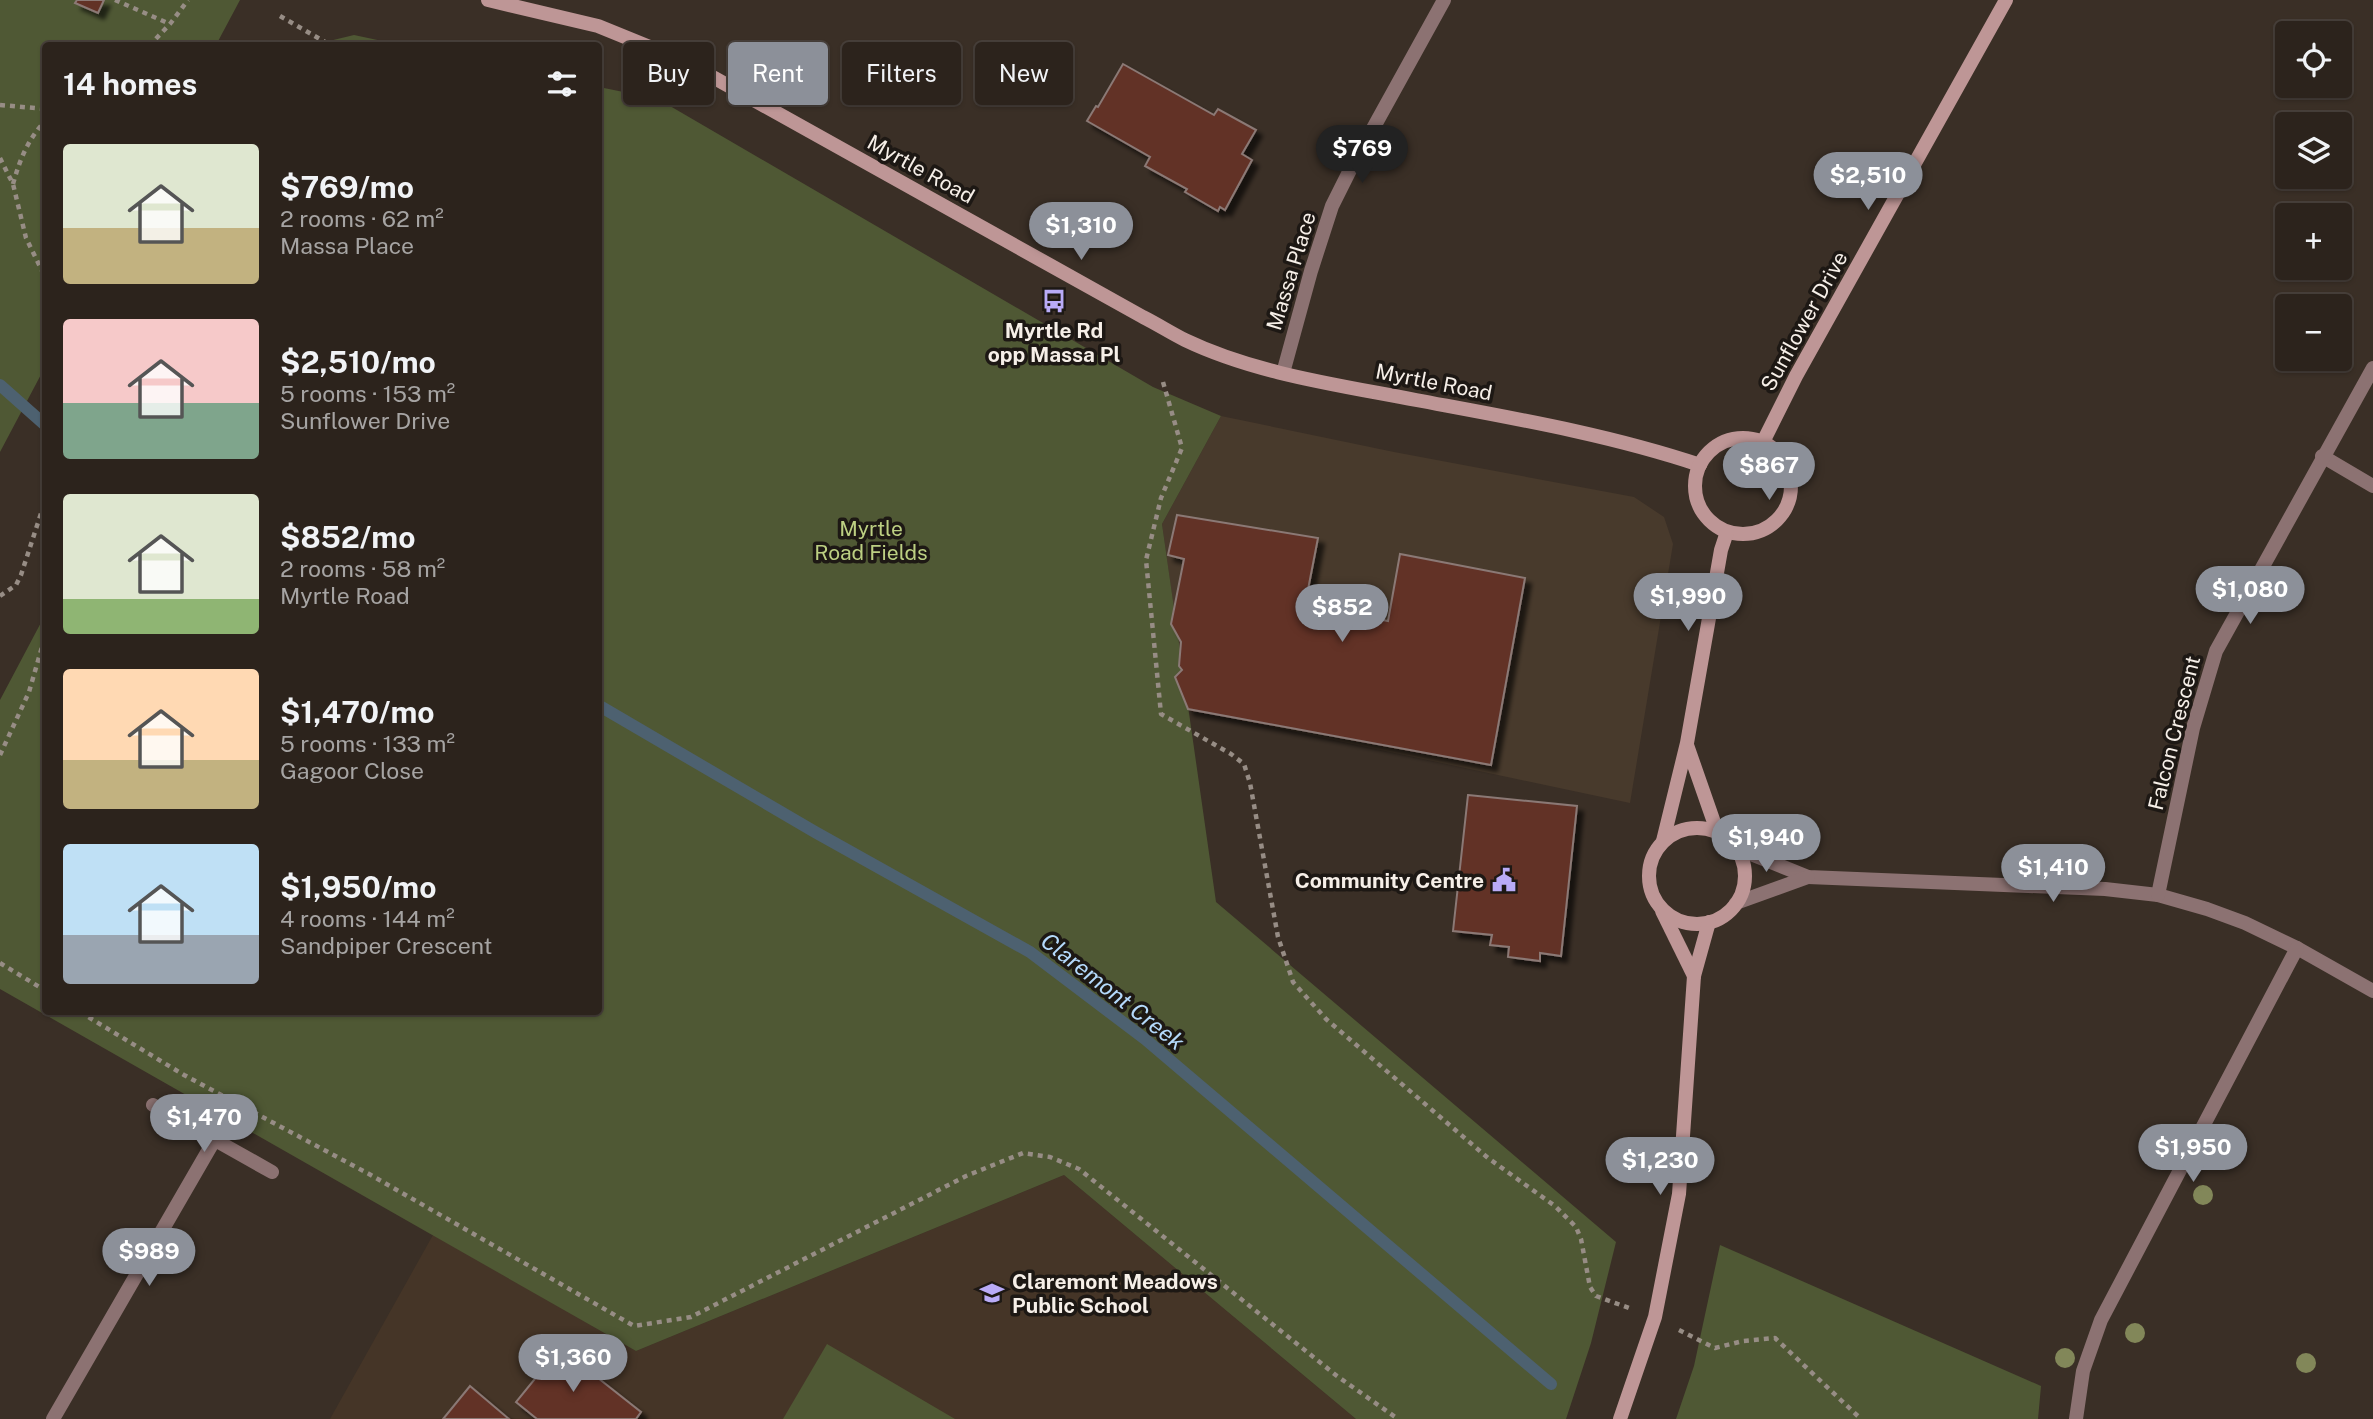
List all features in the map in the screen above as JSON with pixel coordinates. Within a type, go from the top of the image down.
[{"type":"street","name":"Myrtle Road","points":[[488,0],[598,26],[684,61],[1186,340],[1219,353],[1283,373],[1565,428],[1647,448],[1700,466]]},
{"type":"street","name":"Massa Place","points":[[1283,373],[1332,206],[1444,0]]},
{"type":"street","name":"Sunflower Drive","points":[[1763,442],[1796,376],[2006,0]]},
{"type":"street","name":"Falcon Crescent","points":[[2158,895],[2193,728],[2216,651],[2373,368]]},
{"type":"street","points":[[1748,438],[1763,442],[1776,451],[1786,464],[1790,479],[1790,496],[1784,511],[1773,523],[1759,531],[1743,534],[1727,532],[1706,516],[1699,505],[1695,492],[1700,466],[1708,453],[1726,441],[1748,438]]},
{"type":"street","points":[[2322,456],[2373,485]]},
{"type":"street","points":[[1663,841],[1687,743],[1721,550],[1727,532]]},
{"type":"street","points":[[1687,743],[1717,831]]},
{"type":"street","points":[[1693,976],[1651,892],[1649,868],[1663,841],[1677,831],[1701,827],[1717,831],[1736,848],[1808,877],[2105,888],[2158,895],[2245,923],[2297,948],[2373,991]]},
{"type":"street","points":[[1660,907],[1676,919],[1692,924],[1709,922],[1724,915],[1736,903],[1745,879],[1743,862],[1736,848]]},
{"type":"street","points":[[1736,903],[1808,877]]},
{"type":"street","points":[[1620,1419],[1655,1317],[1679,1194],[1693,976],[1709,922]]},
{"type":"street","points":[[2076,1419],[2083,1371],[2101,1321],[2297,948]]},
{"type":"street","points":[[153,1105],[272,1172]]},
{"type":"street","points":[[53,1419],[215,1139]]},
{"type":"path","points":[[115,0],[170,24]]},
{"type":"path","points":[[153,42],[188,0]]},
{"type":"path","points":[[280,16],[325,42]]},
{"type":"path","points":[[0,105],[42,109]]},
{"type":"path","points":[[13,184],[21,156],[42,124]]},
{"type":"path","points":[[0,158],[13,184],[26,238],[42,270]]},
{"type":"path","points":[[1163,382],[1182,448],[1161,498],[1146,560],[1161,714],[1215,744],[1244,764],[1250,783],[1278,937],[1293,982],[1326,1019],[1488,1158],[1555,1206],[1576,1227],[1581,1239],[1590,1287],[1596,1296],[1655,1317],[1715,1348],[1743,1341],[1775,1338],[1861,1419]]},
{"type":"path","points":[[0,596],[16,585],[21,575],[42,510]]},
{"type":"path","points":[[0,755],[29,692],[42,647]]},
{"type":"path","points":[[0,963],[42,989]]},
{"type":"path","points":[[85,1015],[184,1075],[369,1174],[634,1326],[691,1317],[966,1176],[1023,1153],[1050,1157],[1079,1169],[1336,1376],[1398,1419]]},
{"type":"shaded area","points":[[1221,416],[1634,497],[1664,517],[1673,544],[1630,803],[1188,709],[1162,524]]},
{"type":"shaded area","name":"Claremont Meadows Public School","points":[[1064,1175],[1356,1419],[330,1419],[433,1235],[636,1351]]},
{"type":"green space","points":[[0,0],[240,0],[218,42],[42,42],[42,373],[0,452]]},
{"type":"green space","points":[[354,35],[387,42],[325,42]]},
{"type":"green space","name":"Myrtle Road Fields","points":[[602,88],[623,92],[623,105],[668,105],[1153,387],[1221,416],[1162,524],[1216,902],[1616,1242],[1591,1343],[1566,1419],[1356,1419],[1064,1175],[636,1351],[46,1015],[602,1015]]},
{"type":"green space","name":"Myrtle Road Fields","points":[[42,621],[42,1013],[0,989],[0,700]]},
{"type":"green space","points":[[1720,1245],[2041,1386],[2038,1419],[1676,1419],[1694,1366]]},
{"type":"green space","points":[[827,1344],[955,1419],[783,1419]]},
{"type":"building","points":[[77,0],[104,0],[98,13],[75,3]]},
{"type":"building","points":[[1123,64],[1214,115],[1218,109],[1256,130],[1242,154],[1252,160],[1225,210],[1220,207],[1218,211],[1185,192],[1187,189],[1145,166],[1150,157],[1087,121]]},
{"type":"building","points":[[1177,515],[1318,538],[1305,605],[1388,621],[1400,554],[1525,578],[1491,765],[1188,709],[1175,677],[1182,670],[1179,666],[1181,642],[1171,624],[1184,559],[1168,555]]},
{"type":"building","points":[[1468,795],[1577,806],[1561,956],[1540,953],[1540,961],[1508,957],[1509,947],[1490,945],[1492,935],[1453,931]]},
{"type":"building","points":[[560,1348],[641,1412],[636,1419],[537,1419],[516,1402]]},
{"type":"building","points":[[470,1386],[509,1419],[443,1419]]},
{"type":"waterway","name":"Claremont Creek","points":[[0,385],[42,422]]},
{"type":"waterway","name":"Claremont Creek","points":[[602,707],[815,832],[1030,952],[1145,1039],[1551,1384]]},
{"type":"place","name":"Myrtle Rd opp Massa Pl","points":[[1054,301]]},
{"type":"place","name":"Community Centre","points":[[1504,880]]},
{"type":"place","name":"Claremont Meadows Public School","points":[[992,1293]]}]
